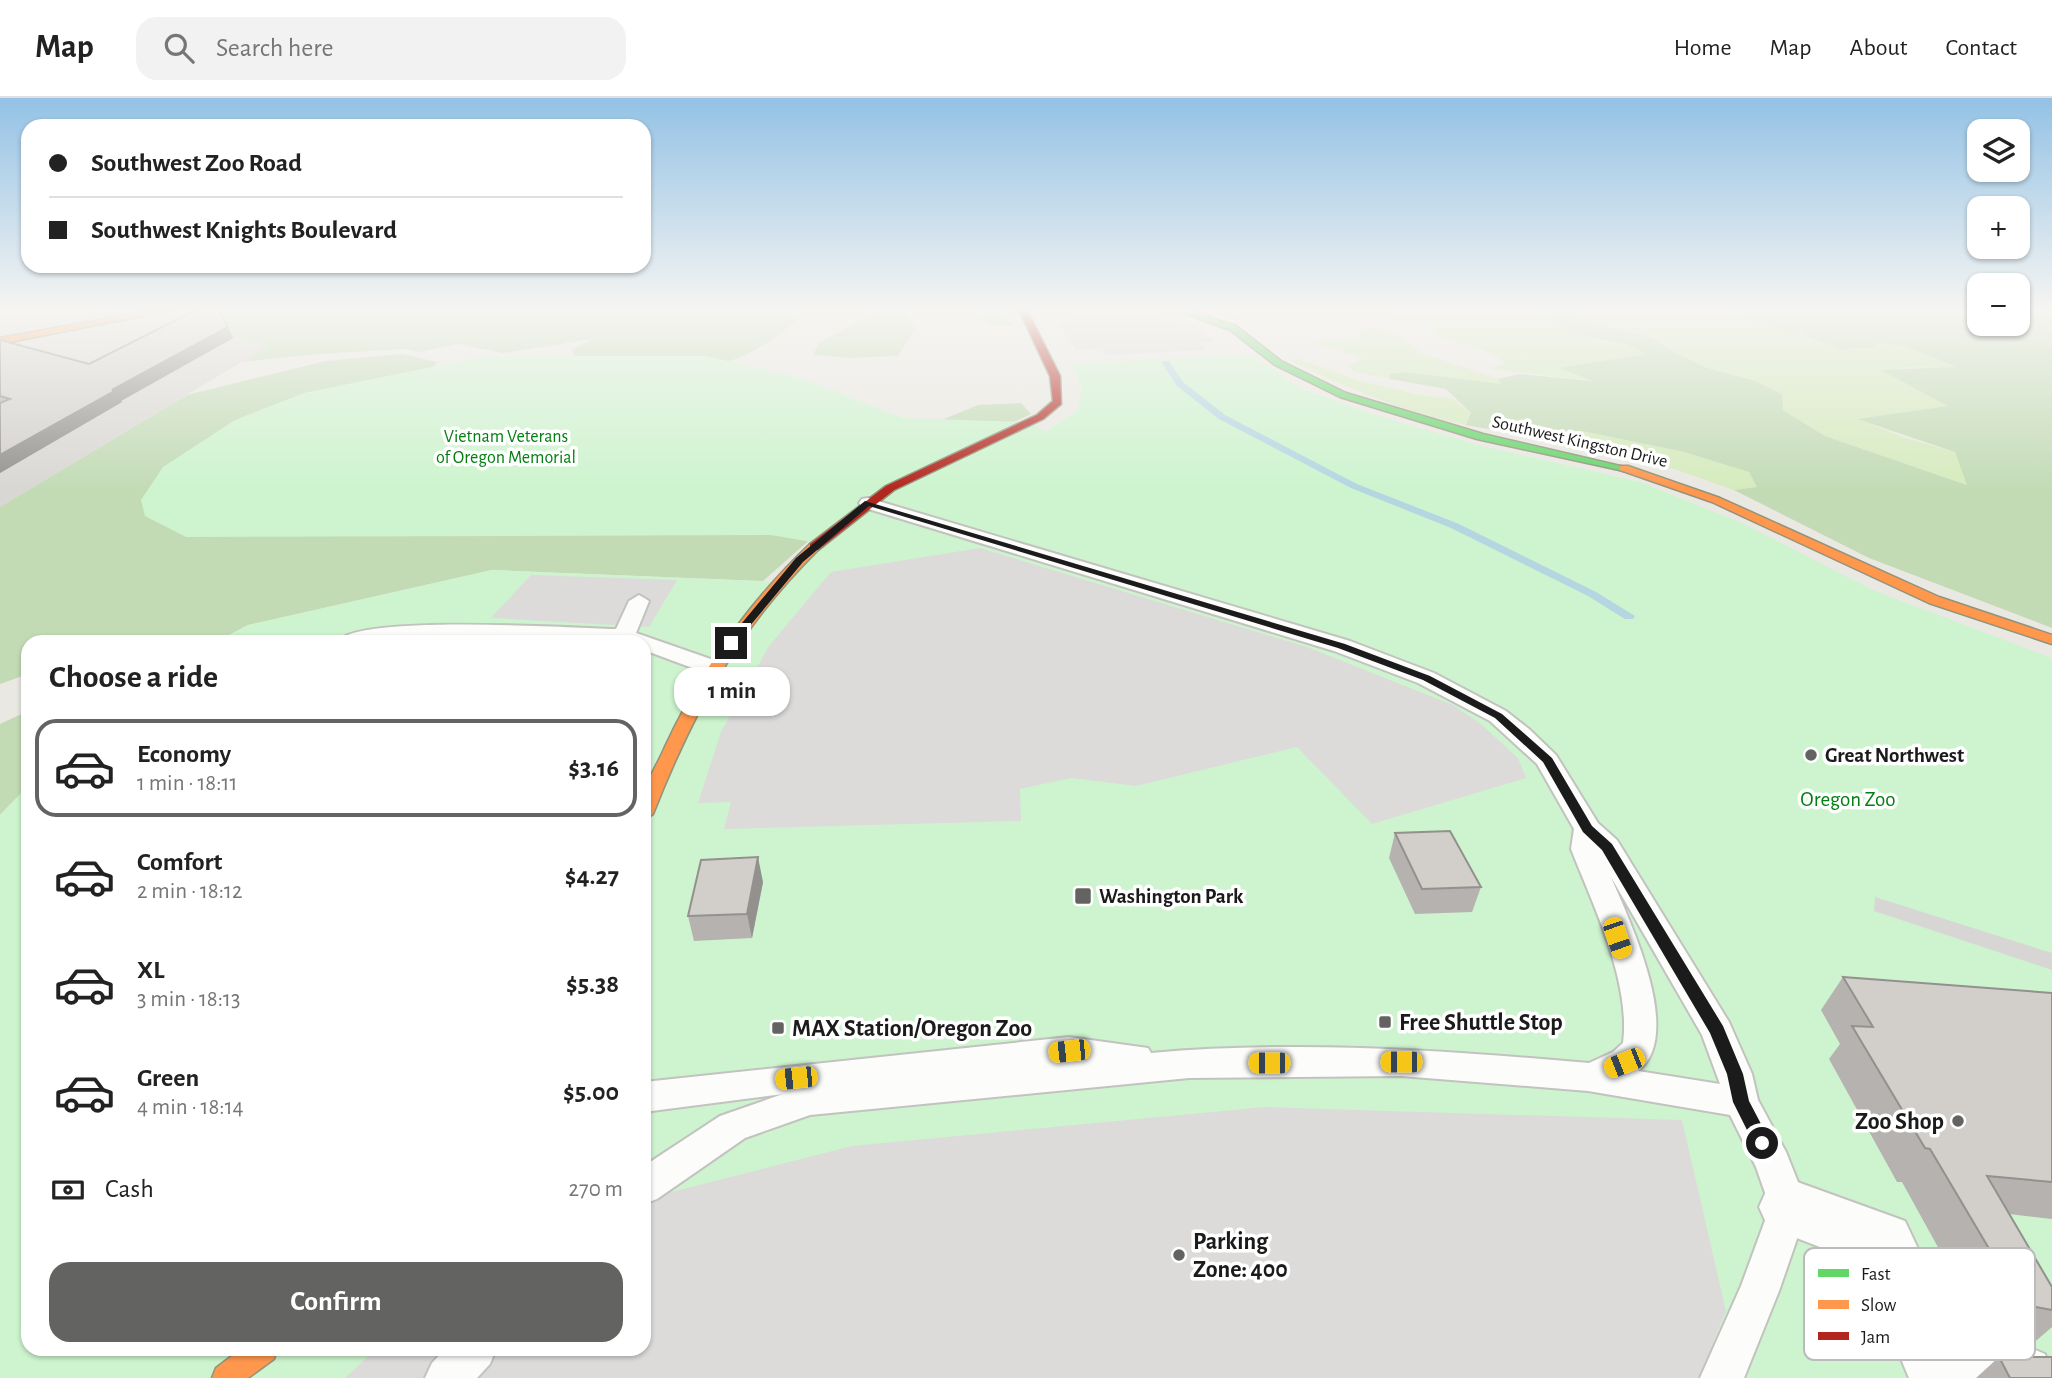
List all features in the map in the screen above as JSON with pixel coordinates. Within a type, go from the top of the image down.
[{"type":"street","points":[[651,797],[678,730],[704,680],[786,574],[868,503],[897,484],[1030,422],[1053,407],[1059,396],[1057,381],[1052,370]]},
{"type":"street","name":"Southwest Kingston Drive","points":[[1290,370],[1343,395],[1481,437],[1642,472],[1716,500],[1934,600],[2052,640]]},
{"type":"street","points":[[1789,1207],[1883,1242],[1886,1248]]},
{"type":"street","points":[[226,1378],[255,1356]]},
{"type":"street","points":[[1935,1360],[1937,1364],[2021,1378]]},
{"type":"lane","points":[[868,503],[1342,646],[1426,678],[1499,716],[1548,760],[1588,829],[1607,847],[1717,1031],[1735,1074],[1741,1102],[1773,1164],[1789,1207],[1759,1291],[1721,1378]]},
{"type":"lane","points":[[637,635],[639,601]]},
{"type":"lane","points":[[378,635],[458,635]]},
{"type":"lane","points":[[651,645],[714,668]]},
{"type":"lane","points":[[1588,829],[1585,849],[1632,981],[1642,1023],[1638,1048],[1624,1063],[1588,1077]]},
{"type":"lane","points":[[651,1096],[769,1081],[1069,1051],[1189,1064]]},
{"type":"lane","points":[[651,1182],[733,1127],[810,1100],[1189,1064],[1401,1062],[1588,1077],[1741,1102]]},
{"type":"shaded area","points":[[0,370],[228,370],[0,507]]},
{"type":"shaded area","points":[[980,548],[1307,647],[1453,705],[1481,724],[1518,758],[1526,778],[1372,824],[1297,747],[1136,786],[1071,778],[1020,789],[1021,821],[724,829],[731,802],[698,803],[721,732],[769,646],[831,572]]},
{"type":"shaded area","points":[[531,575],[677,580],[649,627],[491,618]]},
{"type":"shaded area","name":"Parking Zone: 400","points":[[1265,1107],[1682,1120],[1726,1311],[1699,1378],[345,1378],[369,1356],[651,1356],[651,1197],[852,1146]]},
{"type":"green space","name":"Vietnam Veterans of Oregon Memorial","points":[[290,370],[432,370],[431,372],[838,463],[978,405],[1021,403],[1031,414],[866,490],[763,581],[492,570],[248,625],[229,635],[21,635],[21,676],[0,684],[0,507],[187,395]]},
{"type":"green space","points":[[418,370],[765,370],[804,379],[902,418],[1030,422],[1045,432],[1078,411],[1082,389],[1074,370],[1274,370],[1300,388],[1378,416],[1482,446],[1640,482],[1742,523],[1875,591],[2052,658],[2052,1378],[0,1378],[0,815],[21,793],[21,1356],[651,1356],[651,635],[229,635],[248,625],[492,570],[779,582],[818,543],[771,535],[186,537],[145,516],[141,500],[163,467],[235,420],[304,393]]},
{"type":"green space","points":[[1311,370],[1329,370],[1357,380],[1415,394],[1453,399],[1471,414],[1466,425],[1397,406]]},
{"type":"green space","points":[[1352,370],[1471,370],[1498,379],[1502,384],[1391,374],[1390,379]]},
{"type":"green space","points":[[1497,370],[1565,370],[1597,381]]},
{"type":"green space","points":[[1564,370],[1714,370],[1752,380],[1782,394],[1783,410],[1825,436],[1967,485],[1955,452],[1857,419],[1948,406],[1880,370],[2052,370],[2052,628],[1869,558],[1734,490],[1757,487],[1749,472],[1684,452],[1582,431],[1507,432],[1466,425],[1471,413],[1446,389],[1390,379],[1390,374],[1405,372],[1501,384],[1498,379],[1519,374],[1593,381]]},
{"type":"green space","points":[[1714,370],[1890,370],[1882,371],[1949,406],[1858,419],[1905,438],[1955,452],[1968,485],[1825,436],[1783,410],[1753,380]]},
{"type":"green space","points":[[1582,431],[1684,452],[1749,472],[1758,487],[1734,490],[1674,469],[1570,449],[1507,432]]},
{"type":"green space","points":[[21,714],[21,793],[0,815],[0,724]]},
{"type":"pier","points":[[1875,897],[2052,953],[2052,970],[1874,911]]},
{"type":"building","points":[[0,370],[149,370],[0,455],[0,403],[10,399],[0,396]]},
{"type":"building","points":[[1450,831],[1481,887],[1422,889],[1395,833]]},
{"type":"building","points":[[758,857],[747,914],[688,916],[701,860]]},
{"type":"building","name":"Zoo Shop","points":[[1843,977],[2052,993],[2052,1182],[1987,1176],[2029,1248],[1989,1248],[1852,1026],[1873,1027]]},
{"type":"building","name":"Zoo Shop","points":[[2035,1258],[2052,1287],[2052,1310],[2035,1307]]},
{"type":"building","points":[[2052,1357],[2052,1378],[2010,1378],[2001,1360]]},
{"type":"waterway","points":[[1170,370],[1180,384],[1222,417],[1354,486],[1455,526],[1592,594],[1629,616]]},
{"type":"traffic: fast","points":[[1292,370],[1343,395],[1481,437],[1624,468]]},
{"type":"traffic: slow","points":[[1624,468],[1716,500],[1934,600],[2052,640]]},
{"type":"traffic: slow","points":[[651,797],[713,670],[759,605],[814,547]]},
{"type":"traffic: slow","points":[[226,1378],[255,1356]]},
{"type":"traffic: jam","points":[[814,547],[890,488],[1040,417],[1058,402],[1052,370]]},
{"type":"place","name":"Great Northwest","points":[[1811,755]]},
{"type":"place","name":"Washington Park","points":[[1083,896]]},
{"type":"place","name":"Free Shuttle Stop","points":[[1385,1022]]},
{"type":"place","name":"MAX Station/Oregon Zoo","points":[[778,1028]]},
{"type":"place","name":"Zoo Shop","points":[[1958,1121]]},
{"type":"place","name":"Parking Zone: 400","points":[[1179,1255]]},
{"type":"route","points":[[731,643],[799,560],[868,503],[1342,646],[1426,678],[1466,697],[1499,716],[1548,760],[1588,829],[1607,847],[1717,1031],[1735,1074],[1741,1102],[1762,1143]]},
{"type":"park label","name":"Oregon Zoo","points":[[1848,799]]}]
